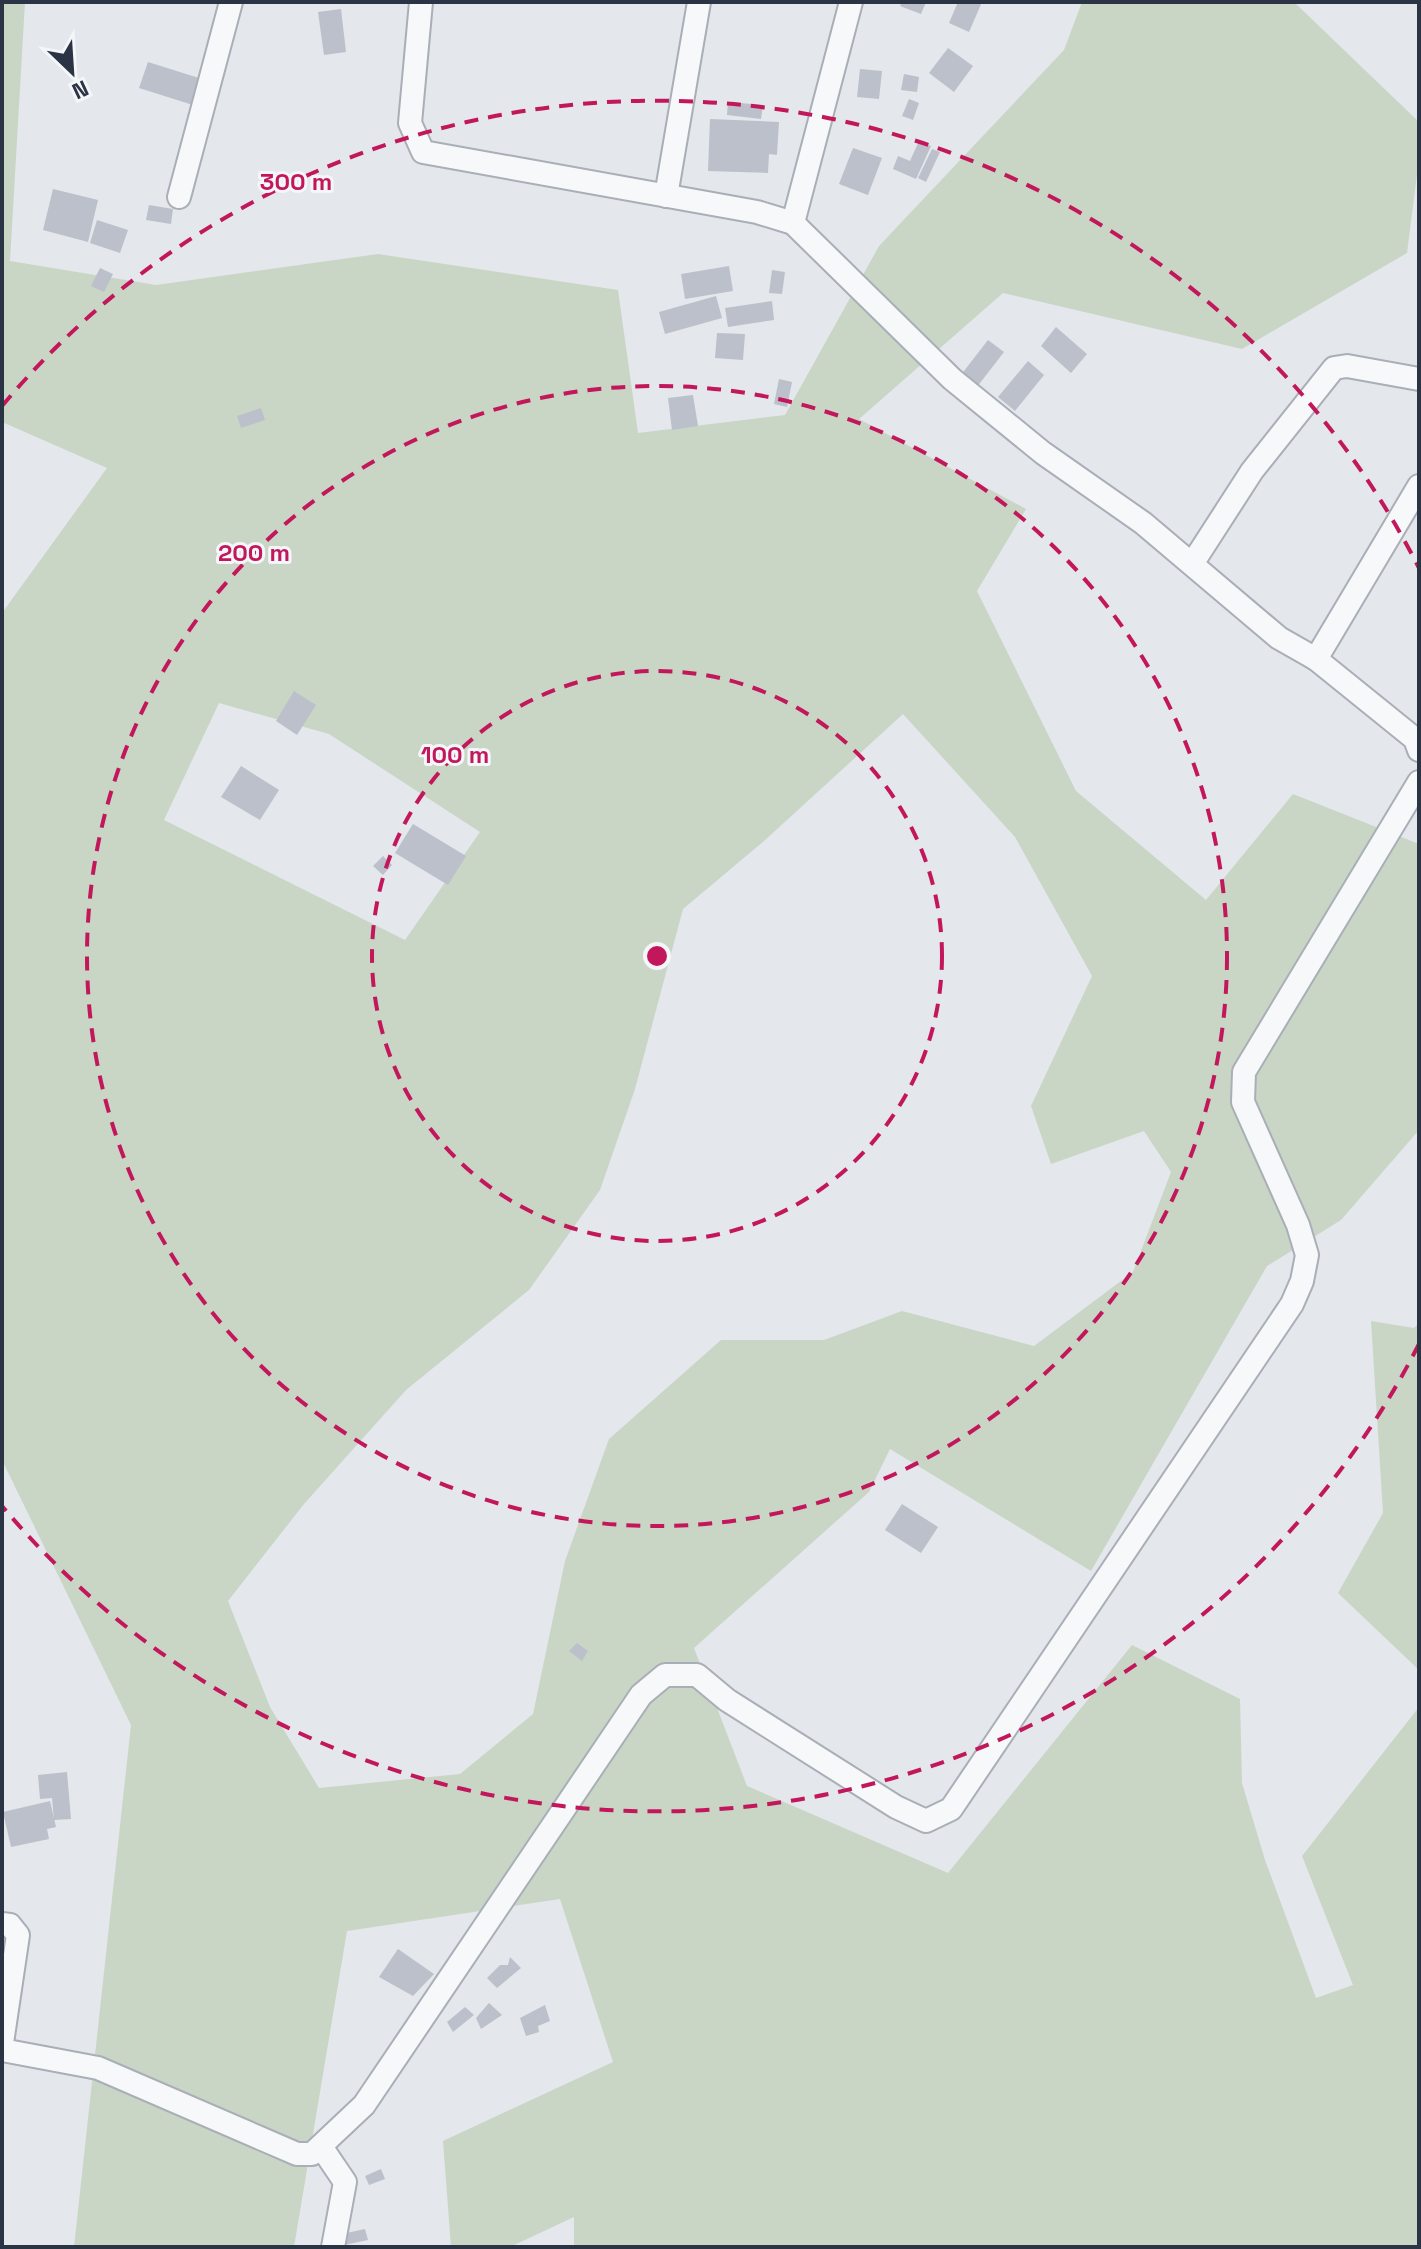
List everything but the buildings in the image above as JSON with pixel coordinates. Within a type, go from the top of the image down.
[{"type":"street","points":[[179,197],[231,2]]},
{"type":"street","points":[[421,2],[410,123],[423,152],[757,212],[793,223],[952,379],[1043,453],[1143,523],[1279,638],[1316,659],[1415,739],[1419,750]]},
{"type":"street","points":[[666,196],[699,2]]},
{"type":"street","points":[[793,223],[851,2]]},
{"type":"street","points":[[1192,564],[1252,471],[1334,368],[1347,366],[1419,379]]},
{"type":"street","points":[[1316,659],[1419,486]]},
{"type":"street","points":[[2,2050],[98,2068],[297,2154],[312,2154],[322,2148],[364,2105],[641,1695],[665,1675],[697,1675],[727,1700],[896,1807],[926,1821],[951,1809],[1292,1304],[1302,1281],[1307,1255],[1298,1225],[1243,1102],[1244,1072],[1419,782]]},
{"type":"street","points":[[2,1924],[10,1925],[18,1935],[2,2043]]},
{"type":"street","points":[[322,2148],[345,2182],[333,2247]]},
{"type":"green space","points":[[2,2],[25,2],[10,261],[156,285],[378,254],[618,290],[638,433],[785,415],[879,246],[1064,50],[1082,2],[1294,2],[1419,122],[1419,159],[1407,253],[1242,349],[1003,293],[859,419],[1026,509],[977,591],[1076,791],[1206,900],[1293,794],[1419,844],[1419,1130],[1341,1220],[1267,1266],[1091,1571],[890,1449],[869,1492],[694,1648],[747,1786],[948,1873],[1132,1645],[1240,1699],[1242,1783],[1265,1860],[1316,1998],[1353,1985],[1302,1856],[1419,1707],[1419,2247],[574,2247],[574,2217],[510,2247],[451,2247],[443,2141],[613,2062],[560,1899],[347,1931],[294,2247],[74,2247],[131,1725],[2,1460],[2,613],[107,468],[2,422]],"holes":[[[219,703],[329,734],[480,832],[405,940],[164,820]],[[903,714],[1015,837],[1092,976],[1031,1106],[1051,1164],[1144,1131],[1171,1172],[1133,1272],[1034,1346],[902,1311],[824,1340],[721,1340],[609,1439],[565,1561],[533,1714],[460,1774],[319,1788],[270,1707],[228,1601],[304,1504],[406,1390],[529,1290],[600,1190],[635,1089],[683,909],[764,841]]]},
{"type":"green space","points":[[1371,1321],[1414,1328],[1419,1323],[1419,1670],[1338,1593],[1383,1513]]}]
